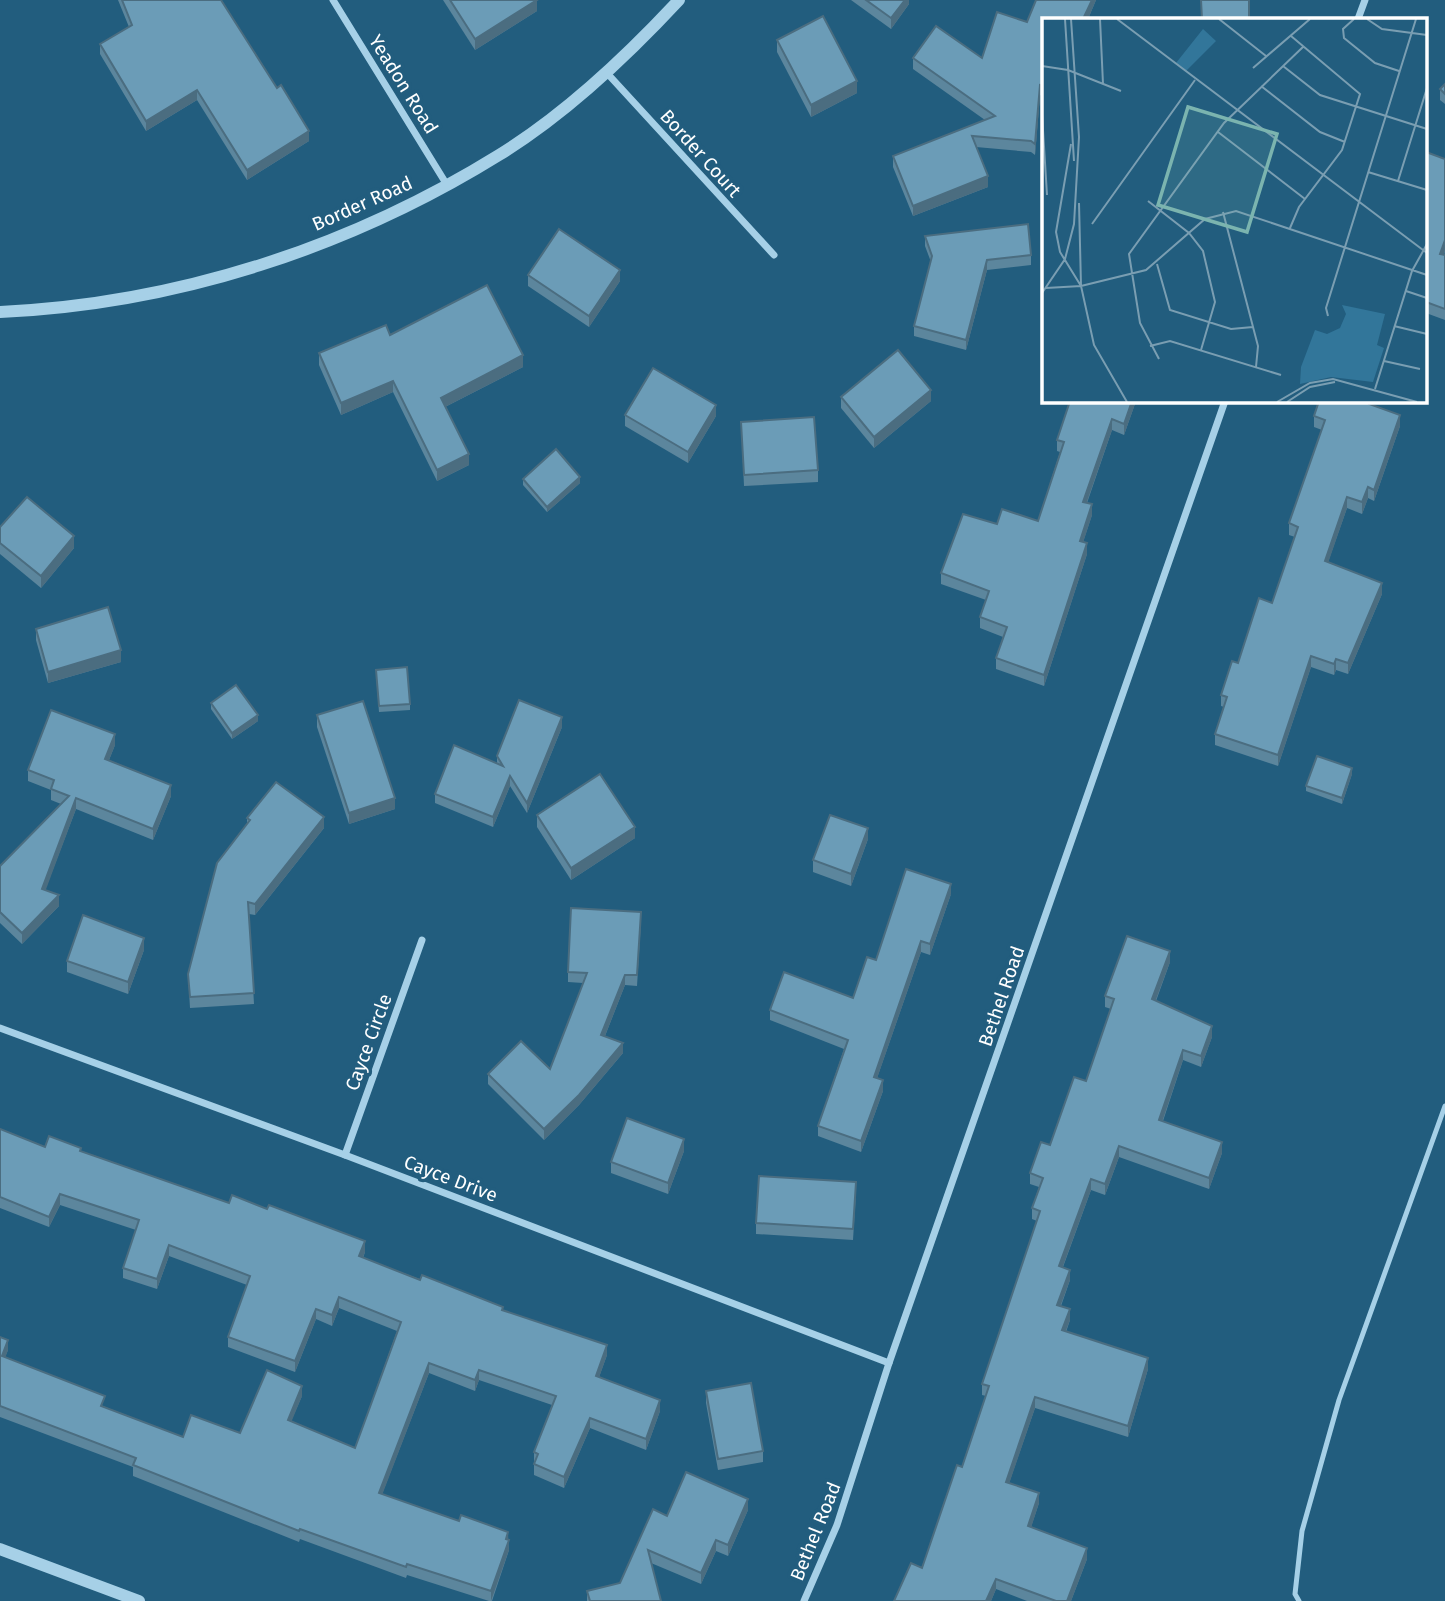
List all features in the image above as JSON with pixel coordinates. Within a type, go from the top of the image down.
[{"type":"street","name":"Yeadon Road","points":[[333,0],[447,185]]},
{"type":"street","name":"Border Road","points":[[0,312],[110,303],[249,270],[358,229],[447,185],[501,154],[574,100],[679,0]]},
{"type":"street","points":[[1359,18],[1365,0]]},
{"type":"street","name":"Border Court","points":[[606,72],[774,255]]},
{"type":"street","name":"Bethel Road","points":[[804,1601],[837,1525],[889,1363],[1225,402]]},
{"type":"street","name":"Cayce Circle","points":[[345,1154],[422,940]]},
{"type":"street","name":"Cayce Drive","points":[[0,1028],[345,1154],[889,1363]]},
{"type":"street","points":[[0,1549],[139,1601]]},
{"type":"lane","points":[[1299,1601],[1295,1594],[1302,1531],[1339,1400],[1445,1106]]},
{"type":"building","points":[[122,0],[221,0],[277,88],[281,85],[309,131],[247,170],[197,90],[146,121],[100,44],[132,25]]},
{"type":"building","points":[[450,0],[537,0],[475,39]]},
{"type":"building","points":[[866,0],[905,0],[891,18]]},
{"type":"building","points":[[1036,0],[1092,0],[1083,18],[1042,18],[1042,86],[1035,144],[1031,141],[972,136],[988,176],[913,206],[893,156],[995,116],[913,58],[936,26],[982,58],[997,12],[1027,22]]},
{"type":"building","points":[[1201,0],[1249,0],[1249,18],[1202,18]]},
{"type":"building","points":[[823,16],[857,81],[811,105],[777,40]]},
{"type":"building","points":[[1428,153],[1445,159],[1445,240],[1440,254],[1445,255],[1445,309],[1428,303]]},
{"type":"building","points":[[1028,224],[1031,255],[987,260],[966,340],[914,326],[932,256],[925,236]]},
{"type":"building","points":[[559,229],[620,270],[589,316],[528,275]]},
{"type":"building","points":[[487,285],[523,355],[441,398],[469,454],[437,470],[393,381],[341,403],[319,353],[386,325],[390,335]]},
{"type":"building","points":[[898,350],[931,390],[874,437],[841,397]]},
{"type":"building","points":[[653,368],[716,405],[688,452],[625,415]]},
{"type":"building","points":[[1070,402],[1132,402],[1124,424],[1112,419],[1083,502],[1092,504],[1080,541],[1087,543],[1044,675],[996,658],[1007,627],[980,617],[989,591],[941,573],[963,514],[997,524],[1002,509],[1038,521],[1064,442],[1057,440]]},
{"type":"building","points":[[1319,402],[1370,402],[1369,404],[1400,415],[1374,490],[1368,487],[1362,502],[1347,497],[1325,561],[1382,583],[1348,663],[1336,659],[1334,664],[1311,656],[1278,755],[1215,734],[1227,697],[1221,695],[1232,661],[1238,663],[1259,598],[1272,603],[1298,527],[1289,523],[1325,420],[1314,416]]},
{"type":"building","points":[[814,417],[818,470],[744,475],[741,422]]},
{"type":"building","points":[[556,449],[580,477],[547,507],[523,479]]},
{"type":"building","points":[[27,497],[74,536],[41,576],[0,543],[0,527]]},
{"type":"building","points":[[108,607],[121,650],[48,672],[36,629]]},
{"type":"building","points":[[407,667],[410,704],[379,706],[376,670]]},
{"type":"building","points":[[236,685],[258,715],[232,733],[211,703]]},
{"type":"building","points":[[519,700],[562,717],[527,803],[510,776],[493,817],[435,794],[454,745],[503,766],[497,756]]},
{"type":"building","points":[[363,701],[395,798],[349,813],[317,715]]},
{"type":"building","points":[[51,710],[115,734],[105,759],[171,785],[153,829],[76,798],[42,889],[59,895],[22,933],[0,912],[0,866],[69,796],[51,789],[54,780],[28,770]]},
{"type":"building","points":[[1317,756],[1352,768],[1342,798],[1306,786]]},
{"type":"building","points":[[600,774],[635,827],[571,868],[537,815]]},
{"type":"building","points":[[276,782],[324,817],[255,904],[248,902],[254,993],[190,997],[188,974],[217,863],[250,820],[247,818]]},
{"type":"building","points":[[830,815],[868,828],[851,874],[813,860]]},
{"type":"building","points":[[906,869],[951,884],[930,944],[921,941],[874,1077],[883,1080],[861,1141],[818,1126],[848,1040],[770,1010],[784,972],[853,998],[867,957],[876,960]]},
{"type":"building","points":[[571,908],[641,912],[637,975],[625,975],[601,1035],[623,1043],[579,1095],[544,1129],[488,1074],[521,1041],[550,1069],[587,973],[568,972]]},
{"type":"building","points":[[83,915],[144,938],[128,982],[67,961]]},
{"type":"building","points":[[1127,936],[1170,951],[1152,999],[1212,1026],[1201,1056],[1183,1050],[1159,1120],[1222,1142],[1209,1178],[1119,1146],[1105,1184],[1091,1179],[1059,1266],[1070,1270],[1057,1305],[1070,1309],[1062,1330],[1148,1358],[1128,1426],[1035,1397],[1006,1482],[1039,1493],[1028,1526],[1087,1548],[1067,1601],[1056,1601],[996,1579],[986,1601],[894,1601],[911,1563],[922,1568],[957,1465],[962,1467],[989,1386],[982,1384],[1040,1211],[1032,1208],[1043,1178],[1030,1173],[1041,1142],[1050,1145],[1074,1077],[1086,1081],[1114,999],[1105,996]]},
{"type":"building","points":[[627,1118],[684,1139],[668,1183],[611,1162]]},
{"type":"building","points":[[0,1129],[45,1147],[49,1136],[81,1148],[80,1151],[229,1203],[232,1195],[267,1209],[269,1205],[365,1241],[359,1256],[420,1280],[422,1275],[503,1307],[502,1310],[607,1345],[596,1376],[660,1400],[646,1439],[590,1418],[564,1477],[534,1464],[538,1454],[534,1452],[556,1396],[479,1370],[475,1380],[429,1363],[379,1493],[459,1521],[461,1515],[508,1532],[506,1539],[509,1540],[491,1591],[407,1564],[406,1567],[300,1529],[299,1531],[133,1465],[136,1458],[0,1406],[0,1337],[8,1340],[2,1356],[105,1396],[101,1406],[183,1437],[191,1415],[240,1433],[267,1370],[302,1386],[288,1420],[355,1448],[401,1322],[339,1297],[332,1315],[316,1309],[295,1361],[228,1337],[250,1276],[169,1245],[157,1279],[123,1268],[139,1220],[60,1194],[49,1217],[0,1197]]},
{"type":"building","points":[[759,1176],[856,1182],[853,1229],[756,1223]]},
{"type":"building","points":[[751,1383],[763,1451],[718,1459],[706,1391]]},
{"type":"building","points":[[686,1472],[748,1499],[728,1545],[716,1540],[701,1573],[648,1550],[661,1601],[590,1601],[587,1591],[620,1583],[653,1509],[667,1516]]}]
